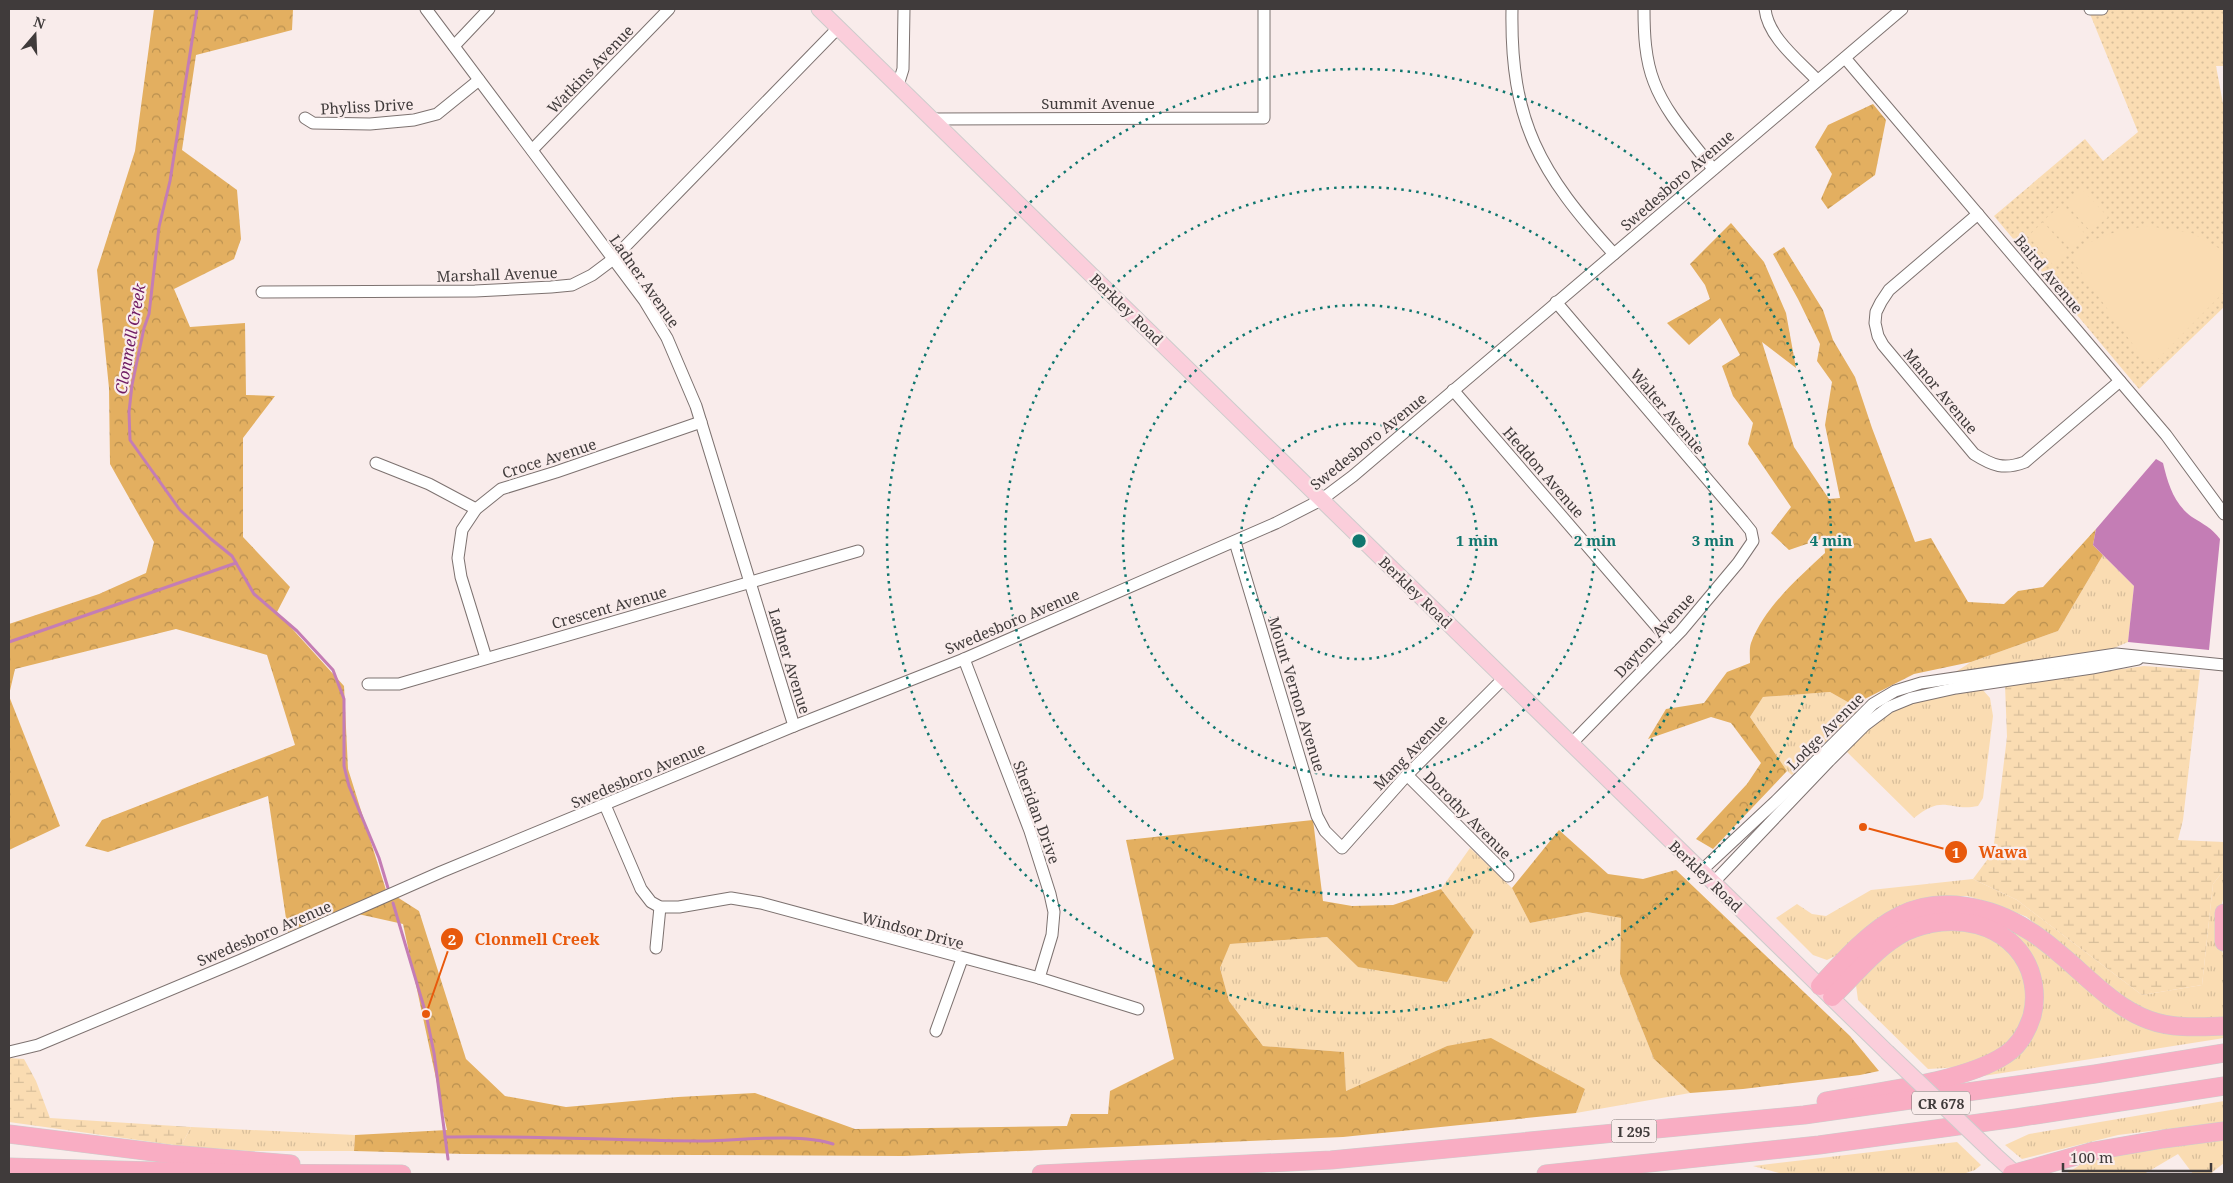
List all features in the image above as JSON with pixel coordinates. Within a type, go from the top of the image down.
[{"type":"highway","points":[[1826,992],[1878,929],[1899,916],[1924,907],[1964,906],[1989,910],[2030,931],[2113,999],[2149,1020],[2195,1027],[2224,1026]]},
{"type":"highway","points":[[2224,913],[2224,942]]},
{"type":"highway","points":[[1331,1160],[1355,1147],[1818,1102],[1936,1080],[1993,1063],[2016,1047],[2026,1032],[2031,1019],[2034,982],[2026,960],[2007,938],[1996,930],[1978,925],[1944,922],[1907,931],[1890,941],[1826,992]]},
{"type":"highway","name":"I 295","points":[[1041,1174],[1331,1160],[1804,1115],[2095,1074],[2224,1053]]},
{"type":"highway","name":"I 295","points":[[1546,1174],[1829,1144],[2224,1086]]},
{"type":"highway","points":[[2014,1174],[2094,1152],[2164,1139],[2224,1131]]},
{"type":"highway","points":[[9,1134],[170,1154],[256,1160],[366,1174]]},
{"type":"highway","points":[[9,1168],[226,1174],[402,1174]]},
{"type":"main road","name":"Berkley Road","points":[[819,9],[1713,883],[2014,1174]]},
{"type":"street","name":"Ladner Avenue","points":[[426,9],[612,260],[644,300],[667,338],[696,406],[794,726]]},
{"type":"street","points":[[454,46],[488,9]]},
{"type":"street","name":"Watkins Avenue","points":[[532,150],[669,9]]},
{"type":"street","points":[[898,85],[903,69],[904,9]]},
{"type":"street","name":"Summit Avenue","points":[[932,119],[1264,118],[1264,9]]},
{"type":"street","points":[[1512,9],[1515,80],[1521,108],[1533,142],[1544,165],[1562,193],[1614,254]]},
{"type":"street","points":[[1644,9],[1646,49],[1653,81],[1664,103],[1713,169]]},
{"type":"street","points":[[1765,9],[1766,17],[1775,34],[1816,80]]},
{"type":"street","name":"Swedesboro Avenue","points":[[9,1052],[38,1045],[241,960],[441,872],[794,726],[964,659],[1235,542],[1321,500],[1353,476],[1816,80],[1902,9]]},
{"type":"street","points":[[2090,9],[2102,9]]},
{"type":"street","name":"Marshall Avenue","points":[[262,292],[475,291],[572,285],[592,275],[612,260],[838,28]]},
{"type":"street","name":"Baird Avenue","points":[[1845,58],[2170,440],[2224,514]]},
{"type":"street","name":"Phyliss Drive","points":[[305,118],[313,124],[370,124],[414,120],[437,114],[479,80]]},
{"type":"street","name":"Manor Avenue","points":[[1978,214],[1889,290],[1876,312],[1875,324],[1883,345],[1974,454],[1992,465],[2002,468],[2013,467],[2026,462],[2120,382]]},
{"type":"street","name":"Walter Avenue","points":[[1556,302],[1743,521],[1751,531],[1753,541]]},
{"type":"street","name":"Heddon Avenue","points":[[1453,390],[1670,642]]},
{"type":"street","name":"Croce Avenue","points":[[486,658],[461,577],[458,558],[462,530],[476,509],[501,489],[701,422]]},
{"type":"street","points":[[376,464],[429,484],[476,509]]},
{"type":"street","name":"Dayton Avenue","points":[[1571,744],[1670,642],[1738,563],[1753,541]]},
{"type":"street","name":"Mount Vernon Avenue","points":[[1235,542],[1317,816],[1325,831],[1342,848]]},
{"type":"street","name":"Crescent Avenue","points":[[368,684],[399,684],[858,551]]},
{"type":"street","name":"Lodge Avenue","points":[[1701,871],[1776,801],[1861,714],[1889,694],[1921,683],[2102,656],[2129,654],[2224,665]]},
{"type":"street","name":"Lodge Avenue","points":[[1713,883],[1865,725],[1889,707],[1911,698],[1956,688],[2092,668],[2149,657]]},
{"type":"street","name":"Sheridan Drive","points":[[964,659],[1030,832],[1050,894],[1054,912],[1052,934],[1039,978]]},
{"type":"street","name":"Mang Avenue","points":[[1342,848],[1407,775],[1504,678]]},
{"type":"street","name":"Dorothy Avenue","points":[[1407,775],[1508,876]]},
{"type":"street","points":[[605,804],[641,889],[651,902],[660,907],[656,948]]},
{"type":"street","name":"Windsor Drive","points":[[660,907],[679,907],[731,898],[746,900],[1039,978],[1138,1009]]},
{"type":"street","points":[[936,1032],[962,959]]},
{"type":"green space","points":[[154,9],[293,9],[292,30],[196,55],[182,150],[237,190],[241,239],[234,259],[174,289],[190,327],[245,323],[246,395],[275,396],[243,438],[243,537],[290,587],[277,612],[344,686],[348,769],[386,890],[419,911],[466,1059],[505,1096],[566,1107],[678,1097],[755,1093],[855,1129],[1067,1126],[1071,1114],[1108,1114],[1110,1091],[1174,1059],[1126,840],[1313,820],[1323,901],[1352,906],[1393,905],[1441,889],[1474,932],[1447,982],[1358,967],[1327,937],[1230,944],[1220,968],[1229,1001],[1263,1046],[1344,1052],[1346,1091],[1447,1046],[1491,1038],[1585,1089],[1576,1113],[1343,1137],[904,1156],[465,1154],[354,1151],[355,1135],[447,1130],[403,924],[340,910],[288,932],[268,796],[108,852],[85,846],[102,820],[295,745],[267,655],[176,629],[15,669],[9,695],[9,624],[99,594],[146,573],[154,542],[110,464],[109,388],[97,270],[135,151]]},
{"type":"green space","points":[[2088,9],[2224,9],[2224,66],[2216,66],[2224,109],[2224,307],[2139,389],[1994,216],[2085,139],[2103,161],[2138,132]]},
{"type":"green space","points":[[1873,104],[1886,120],[1875,175],[1828,209],[1821,199],[1832,174],[1815,147],[1828,125]]},
{"type":"green space","points":[[2081,188],[2108,217],[2091,232],[2065,203]]},
{"type":"green space","points":[[2060,206],[2087,236],[2071,250],[2044,220]]},
{"type":"green space","points":[[2043,222],[2070,252],[2054,266],[2028,236]]},
{"type":"green space","points":[[1731,223],[1764,262],[1786,313],[1796,368],[1762,342],[1794,447],[1829,499],[1840,498],[1825,425],[1832,382],[1817,361],[1820,344],[1773,254],[1784,247],[1823,310],[1833,340],[1855,377],[1915,542],[1931,538],[1968,602],[2004,604],[2018,591],[2043,587],[2096,529],[2093,545],[2103,555],[2058,631],[1971,662],[1914,674],[1853,705],[1830,692],[1763,697],[1750,717],[1787,771],[1713,849],[1696,839],[1747,784],[1761,763],[1731,723],[1711,717],[1648,739],[1666,709],[1704,703],[1727,672],[1750,663],[1751,643],[1764,618],[1783,594],[1825,553],[1824,538],[1789,550],[1771,533],[1791,507],[1748,444],[1753,423],[1733,396],[1722,366],[1740,355],[1720,318],[1689,345],[1667,323],[1710,299],[1705,285],[1690,264]]},
{"type":"green space","points":[[2148,226],[2192,233],[2224,251],[2224,292],[2155,362],[2144,360],[2070,257],[2088,244],[2106,235]]},
{"type":"green space","points":[[2103,555],[2134,586],[2128,642],[2114,648],[1954,673],[1971,662],[2058,631]]},
{"type":"green space","points":[[2144,666],[2200,670],[2183,820],[2178,840],[2224,842],[2224,870],[2213,884],[2202,985],[2142,995],[2017,900],[1973,879],[1993,852],[2007,737],[2005,685]]},
{"type":"green space","points":[[1982,689],[1990,698],[1993,716],[1983,798],[1978,806],[1933,806],[1914,818],[1845,750],[1884,714],[1912,700]]},
{"type":"green space","points":[[1830,692],[1853,705],[1858,710],[1792,775],[1787,771],[1750,717],[1763,697]]},
{"type":"green space","points":[[9,696],[60,826],[9,850]]},
{"type":"green space","points":[[1559,830],[1608,874],[1643,879],[1676,870],[1850,1036],[1879,1071],[1743,1089],[1690,1093],[1654,1059],[1620,974],[1621,918],[1587,912],[1530,923],[1512,888]]},
{"type":"green space","points":[[1470,848],[1512,888],[1530,923],[1587,912],[1621,918],[1620,974],[1654,1059],[1690,1093],[1576,1113],[1585,1089],[1447,1046],[1346,1091],[1344,1052],[1263,1046],[1229,1001],[1220,968],[1229,944],[1327,937],[1358,967],[1474,932],[1441,889]]},
{"type":"green space","points":[[2224,870],[2224,895],[2216,930],[2224,957],[2224,1019],[2177,1019],[2145,1012],[2120,998],[2027,917],[1992,903],[1967,896],[1934,896],[1904,904],[1887,914],[1837,955],[1827,960],[1813,955],[1776,918],[1797,904],[1812,914],[1826,916],[1871,890],[1973,879],[2017,900],[2142,995],[2202,985],[2213,884]]},
{"type":"green space","points":[[2005,923],[2045,952],[2114,1008],[2224,1032],[2224,1038],[1983,1076],[2013,1058],[2042,992],[2035,961]]},
{"type":"green space","points":[[1935,928],[1985,933],[2007,945],[2023,970],[2029,1001],[2027,1017],[2021,1030],[2006,1047],[1995,1055],[1971,1064],[1928,1069],[1858,1000],[1856,985],[1871,967],[1903,940]]},
{"type":"green space","points":[[9,1058],[24,1059],[36,1081],[50,1118],[191,1127],[181,1146],[9,1122]]},
{"type":"green space","points":[[2224,1101],[2224,1122],[2118,1135],[2022,1159],[2005,1145],[2029,1134]]},
{"type":"green space","points":[[191,1127],[355,1135],[354,1151],[250,1151],[181,1146]]},
{"type":"green space","points":[[2224,1137],[2224,1163],[2210,1174],[2193,1174],[2178,1154],[2144,1174],[2066,1174],[2089,1159]]},
{"type":"green space","points":[[1957,1142],[1981,1165],[1975,1170],[1963,1174],[1783,1174],[1753,1166]]},
{"type":"shaded area","points":[[2156,459],[2163,463],[2176,500],[2186,512],[2211,529],[2220,539],[2209,650],[2128,642],[2134,586],[2093,545],[2096,529]]},
{"type":"waterway","name":"Clonmell Creek","points":[[197,9],[170,181],[159,227],[149,314],[144,328],[132,385],[129,412],[130,440],[180,510],[232,556],[254,594],[297,631],[333,670],[344,699],[344,766],[349,786],[379,858],[388,888]]},
{"type":"waterway","points":[[9,642],[236,563]]},
{"type":"waterway","name":"Clonmell Creek","points":[[393,903],[426,1014],[434,1053],[448,1159]]},
{"type":"waterway","points":[[445,1137],[708,1141],[788,1138],[833,1144]]},
{"type":"place","name":"Wawa","points":[[1863,827]]},
{"type":"place","name":"Clonmell Creek","points":[[426,1014]]}]
